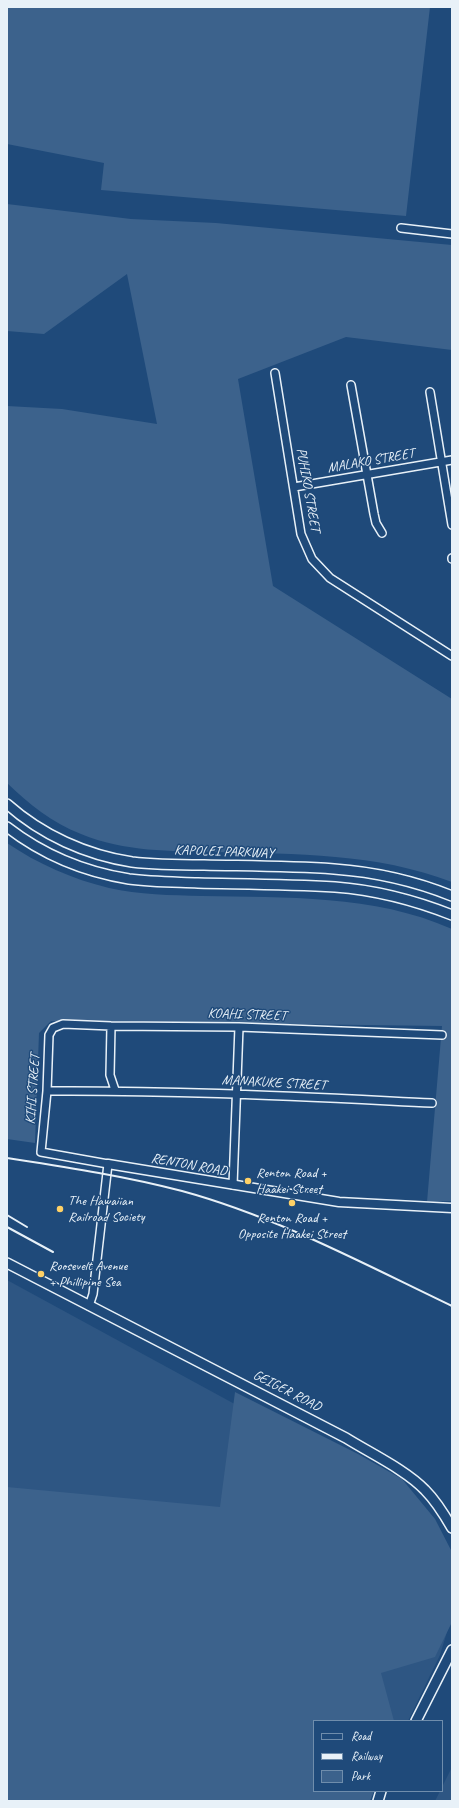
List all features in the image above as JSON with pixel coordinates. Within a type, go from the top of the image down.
[{"type":"main road","name":"KAPOLEI PARKWAY","points":[[7,804],[36,826],[63,841],[90,852],[117,859],[160,864],[317,868],[355,871],[410,882],[452,896]]},
{"type":"main road","points":[[7,827],[54,856],[112,876],[158,882],[314,886],[354,889],[413,902],[452,915]]},
{"type":"main road","name":"GEIGER ROAD","points":[[7,1263],[346,1438],[400,1470],[424,1489],[442,1510],[452,1528]]},
{"type":"main road","points":[[417,1720],[452,1650]]},
{"type":"street","points":[[401,228],[452,234]]},
{"type":"street","name":"PUHIKO STREET","points":[[275,373],[304,543],[312,559],[323,572],[452,656]]},
{"type":"street","points":[[351,385],[375,518],[382,533]]},
{"type":"street","points":[[430,392],[452,525]]},
{"type":"street","name":"MALAKO STREET","points":[[294,487],[452,460]]},
{"type":"street","name":"KOAHI STREET","points":[[53,1028],[63,1024],[239,1027],[442,1035]]},
{"type":"street","points":[[111,1026],[110,1074],[115,1090]]},
{"type":"street","points":[[233,1186],[239,1027]]},
{"type":"street","name":"KIHI STREET","points":[[42,1152],[50,1035],[53,1028]]},
{"type":"street","name":"MANAKUKE STREET","points":[[47,1091],[115,1090],[432,1103]]},
{"type":"street","name":"RENTON ROAD","points":[[42,1152],[233,1186],[339,1202],[452,1208]]},
{"type":"street","points":[[89,1306],[93,1294],[108,1164]]},
{"type":"shaded area","points":[[7,1280],[398,1493],[450,1622],[440,1655],[408,1720],[313,1720],[313,1792],[369,1801],[7,1765]]},
{"type":"shaded area","points":[[452,1767],[452,1801],[435,1801],[440,1792],[443,1792],[443,1785]]},
{"type":"green space","points":[[7,7],[430,7],[406,216],[101,190],[104,163],[7,144]]},
{"type":"green space","points":[[7,204],[131,219],[216,223],[452,245],[452,350],[346,337],[238,379],[273,586],[452,699],[452,882],[423,872],[365,860],[276,853],[165,851],[114,844],[70,830],[51,819],[32,805],[7,783],[7,406],[62,409],[157,424],[127,274],[44,334],[7,331]]},
{"type":"green space","points":[[7,843],[31,858],[56,870],[109,888],[167,895],[329,900],[391,909],[452,929],[452,1201],[427,1202],[442,1026],[51,1021],[39,1033],[35,1143],[7,1139]]},
{"type":"green space","points":[[235,1392],[358,1454],[402,1479],[435,1519],[452,1552],[452,1622],[435,1657],[381,1673],[394,1720],[313,1720],[313,1792],[374,1792],[370,1801],[7,1801],[7,1487],[220,1507]]},
{"type":"railway","points":[[7,1158],[95,1172],[139,1181],[182,1191],[217,1202],[252,1214],[320,1242],[452,1306]]},
{"type":"railway","points":[[7,1215],[27,1227]]},
{"type":"railway","points":[[7,1227],[53,1252]]},
{"type":"place","name":"Renton Road + Haakei Street","points":[[248,1181]]},
{"type":"place","name":"Renton Road + Opposite Haakei Street","points":[[292,1203]]},
{"type":"place","name":"The Hawaiian Railroad Society","points":[[60,1209]]},
{"type":"place","name":"Roosevelt Avenue + Phillipine Sea","points":[[41,1274]]}]
